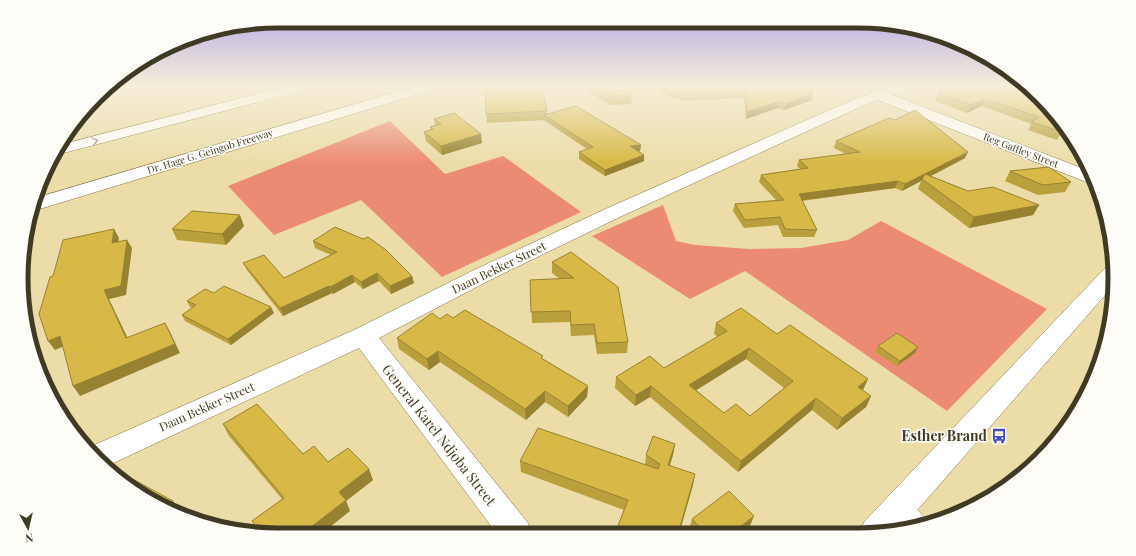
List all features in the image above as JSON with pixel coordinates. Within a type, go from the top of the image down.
[{"type":"main road","points":[[63,150],[205,112]]},
{"type":"main road","name":"Dr. Hage G. Geingob Freeway","points":[[40,203],[342,112]]},
{"type":"main road","name":"Daan Bekker Street","points":[[101,455],[363,336],[482,275],[617,211],[837,112]]},
{"type":"main road","name":"Reg Gaffley Street","points":[[921,112],[1086,176]]},
{"type":"main road","points":[[36,217],[254,138]]},
{"type":"main road","points":[[895,524],[1108,279]]},
{"type":"main road","name":"General Karel Ndjoba Street","points":[[363,336],[511,528]]},
{"type":"shaded area","points":[[390,121],[445,174],[503,156],[581,212],[442,277],[361,200],[274,235],[228,186]]},
{"type":"shaded area","points":[[663,205],[676,241],[695,245],[749,249],[801,248],[848,240],[881,221],[1047,309],[947,411],[745,271],[690,299],[592,236]]},
{"type":"building","points":[[486,112],[528,112],[486,114]]},
{"type":"building","points":[[555,112],[586,112],[641,145],[630,146],[644,155],[605,170],[579,152],[593,147],[544,115]]},
{"type":"building","points":[[911,112],[917,112],[968,152],[905,184],[898,181],[799,194],[817,230],[785,229],[780,217],[745,220],[735,204],[784,200],[761,175],[808,168],[799,160],[860,152],[836,141],[889,118],[895,120]]},
{"type":"building","points":[[1024,112],[1045,112],[1060,131],[1032,122],[1039,117]]},
{"type":"building","points":[[454,113],[481,134],[441,146],[424,132],[433,129],[430,127],[441,124],[434,119]]},
{"type":"building","points":[[1049,167],[1071,182],[1043,185],[1010,171]]},
{"type":"building","points":[[925,174],[968,191],[993,187],[1039,205],[974,217],[922,179]]},
{"type":"building","points":[[192,211],[240,215],[222,234],[172,229]]},
{"type":"building","points":[[335,227],[363,239],[368,237],[386,250],[412,276],[390,286],[377,273],[361,282],[352,275],[330,287],[329,286],[280,308],[243,263],[264,255],[284,278],[337,252],[313,241]]},
{"type":"building","points":[[114,229],[112,243],[127,240],[121,286],[104,290],[126,338],[165,323],[175,344],[73,386],[60,336],[48,341],[39,314],[50,277],[53,276],[63,240]]},
{"type":"building","points":[[571,252],[618,287],[628,342],[597,343],[594,324],[571,325],[570,311],[531,312],[530,280],[574,278],[552,262]]},
{"type":"building","points":[[224,286],[271,307],[228,339],[182,315],[196,305],[187,301],[205,289],[214,293]]},
{"type":"building","points":[[741,308],[777,334],[790,325],[868,379],[858,387],[871,396],[842,418],[816,398],[741,461],[651,386],[636,395],[616,377],[650,356],[664,368],[727,331],[716,323]],"holes":[[[749,348],[793,381],[750,416],[736,404],[724,413],[689,385]]]},
{"type":"building","points":[[465,310],[543,356],[541,358],[588,386],[568,406],[545,391],[525,409],[438,351],[427,359],[397,338],[432,313],[440,319],[447,314],[453,318]]},
{"type":"building","points":[[897,333],[918,347],[900,361],[878,346]]},
{"type":"building","points":[[257,404],[303,454],[314,446],[328,462],[348,448],[369,469],[339,492],[346,500],[310,528],[256,527],[252,521],[284,498],[223,424]]},
{"type":"building","points":[[538,428],[658,469],[660,464],[646,455],[653,436],[675,444],[668,465],[695,474],[680,528],[617,528],[628,500],[520,461]]},
{"type":"building","points":[[124,474],[173,501],[170,504],[153,495]]},
{"type":"building","points":[[729,491],[754,516],[738,528],[700,528],[692,519]]},
{"type":"place","name":"Esther Brand","points":[[999,436]]}]
